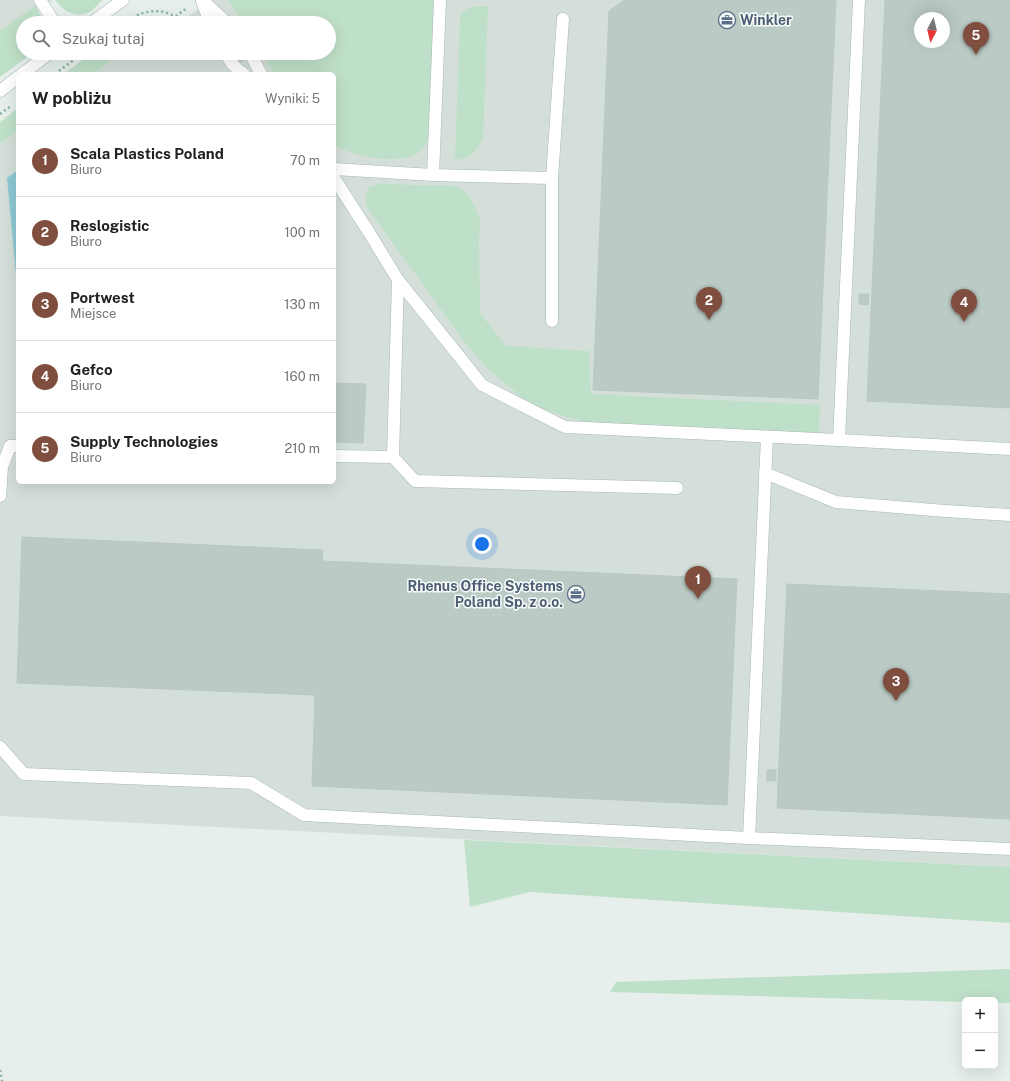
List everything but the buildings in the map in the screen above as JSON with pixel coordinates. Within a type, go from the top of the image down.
[{"type":"street","points":[[40,0],[50,16]]},
{"type":"street","points":[[101,16],[123,0]]},
{"type":"street","points":[[202,0],[208,16]]},
{"type":"street","points":[[202,0],[220,16]]},
{"type":"street","points":[[433,175],[440,0]]},
{"type":"street","points":[[839,440],[860,0]]},
{"type":"street","points":[[552,321],[552,178],[563,19]]},
{"type":"street","points":[[25,72],[41,60]]},
{"type":"street","points":[[229,60],[239,72]]},
{"type":"street","points":[[254,60],[260,72]]},
{"type":"street","points":[[0,91],[16,79]]},
{"type":"street","points":[[336,168],[433,175],[552,178]]},
{"type":"street","points":[[336,181],[398,280],[482,385],[565,427],[1010,449]]},
{"type":"street","points":[[398,280],[393,457],[414,481],[677,488]]},
{"type":"street","points":[[749,838],[767,437]]},
{"type":"street","points":[[0,496],[2,467],[10,446],[16,446]]},
{"type":"street","points":[[336,456],[393,457]]},
{"type":"street","points":[[765,473],[836,502],[1010,515]]},
{"type":"street","points":[[0,747],[24,774],[251,784],[304,815],[749,838],[1010,849]]},
{"type":"path","points":[[135,16],[152,11],[164,12],[174,16],[182,12]]},
{"type":"path","points":[[58,72],[74,60]]},
{"type":"path","points":[[0,1070],[2,1081]]},
{"type":"shaded area","points":[[0,0],[53,0],[30,16],[16,16],[16,26],[0,37]]},
{"type":"shaded area","points":[[213,0],[1010,0],[1010,867],[0,816],[0,144],[16,132],[16,484],[336,484],[336,72],[96,72],[112,60],[336,60],[336,16],[188,16]]},
{"type":"green space","points":[[55,0],[103,0],[91,11],[75,14],[66,11]]},
{"type":"green space","points":[[228,0],[437,0],[430,134],[421,151],[412,156],[390,159],[365,156],[336,146],[336,72],[274,72],[266,60],[336,60],[336,16],[238,16]]},
{"type":"green space","points":[[35,6],[41,16],[21,16]]},
{"type":"green space","points":[[488,6],[483,139],[472,154],[465,158],[455,160],[460,18],[468,8]]},
{"type":"green space","points":[[16,20],[16,60],[23,60],[0,77],[0,31]]},
{"type":"green space","points":[[83,60],[112,60],[96,72],[67,72]]},
{"type":"green space","points":[[16,110],[16,132],[0,144],[0,122]]},
{"type":"green space","points":[[378,184],[456,186],[464,191],[471,199],[480,219],[480,313],[506,346],[589,351],[591,394],[820,405],[819,433],[591,423],[566,417],[541,408],[520,396],[487,368],[466,344],[368,209],[366,196],[369,187]]},
{"type":"green space","points":[[464,840],[1010,867],[1010,923],[530,892],[470,907]]},
{"type":"green space","points":[[1010,969],[1010,1003],[998,1003],[998,997],[962,997],[962,1002],[610,992],[616,982]]},
{"type":"water","points":[[16,171],[16,275],[7,178]]},
{"type":"place","name":"Winkler","points":[[727,20]]},
{"type":"place","name":"Supply Technologies","points":[[976,55]]},
{"type":"place","name":"Reslogistic","points":[[709,320]]},
{"type":"place","name":"Gefco","points":[[964,322]]},
{"type":"place","name":"Rhenus Office Systems Poland Sp. z o.o.","points":[[576,594]]},
{"type":"place","name":"Scala Plastics Poland","points":[[698,599]]},
{"type":"place","name":"Portwest","points":[[896,701]]}]
